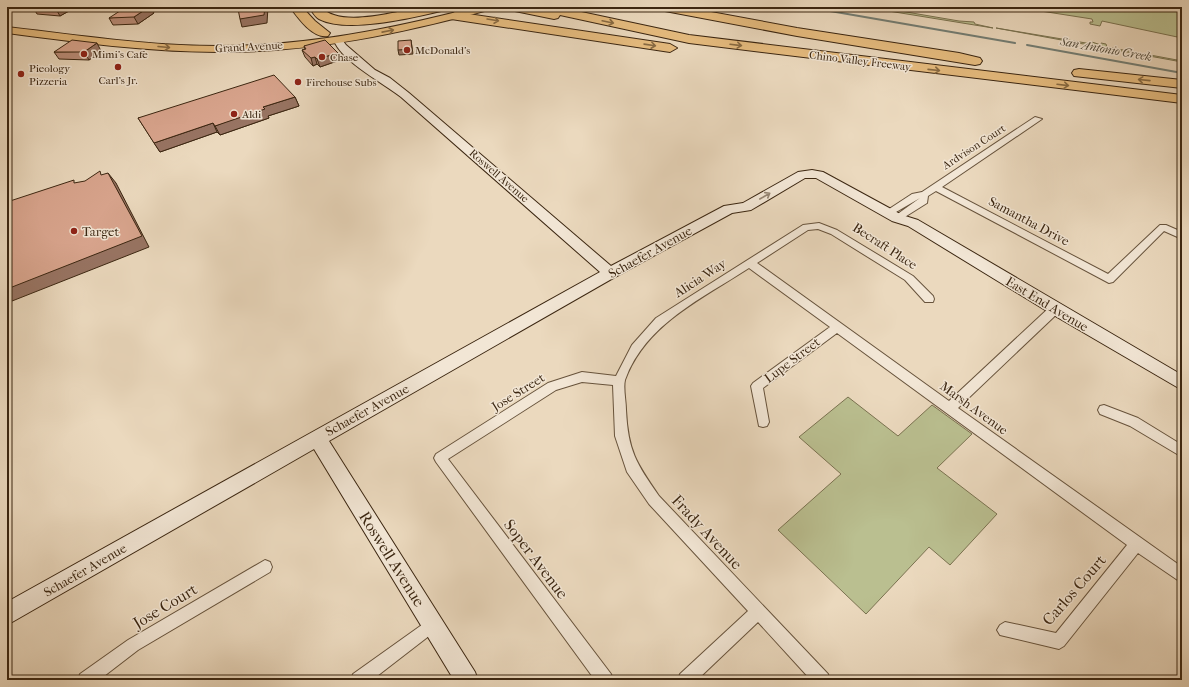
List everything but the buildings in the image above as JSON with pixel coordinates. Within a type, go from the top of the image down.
[{"type":"highway","points":[[296,7],[311,24],[324,33]]},
{"type":"highway","points":[[315,7],[320,14],[330,19],[351,22],[376,20],[441,7]]},
{"type":"highway","name":"Chino Valley Freeway","points":[[514,7],[586,12],[676,23]]},
{"type":"highway","points":[[665,7],[797,32],[959,57],[975,61]]},
{"type":"highway","points":[[452,11],[715,53],[864,67],[896,66]]},
{"type":"highway","name":"Chino Valley Freeway","points":[[586,12],[689,39],[896,66],[1182,99]]},
{"type":"highway","name":"Chino Valley Freeway","points":[[714,29],[854,49],[990,63]]},
{"type":"highway","points":[[1068,72],[1182,84]]},
{"type":"main road","name":"Grand Avenue","points":[[7,22],[135,36],[196,40],[252,40],[324,33],[452,11],[488,7]]},
{"type":"main road","name":"Grand Avenue","points":[[7,30],[193,49],[252,48],[338,41],[393,30],[452,11]]},
{"type":"main road","name":"Roswell Avenue","points":[[324,33],[338,41],[342,47],[372,72],[386,80],[610,273]]},
{"type":"main road","name":"Schaefer Avenue","points":[[7,614],[610,273],[729,209],[746,207],[814,169]]},
{"type":"main road","name":"East End Avenue","points":[[814,169],[819,175],[899,215],[1182,383]]},
{"type":"main road","name":"Roswell Avenue","points":[[317,438],[467,680]]},
{"type":"street","name":"Ardvison Court","points":[[899,215],[924,201],[924,195],[1038,120]]},
{"type":"street","name":"Samantha Drive","points":[[936,187],[1109,279],[1163,227],[1182,236]]},
{"type":"street","name":"Alicia Way","points":[[620,381],[636,348],[660,321],[806,228],[819,226]]},
{"type":"street","name":"Becraft Place","points":[[819,226],[834,232],[909,278],[929,299]]},
{"type":"street","name":"Marsh Avenue","points":[[749,263],[1182,576]]},
{"type":"street","points":[[950,408],[1055,309]]},
{"type":"street","name":"Lupe Street","points":[[763,422],[758,386],[837,327]]},
{"type":"street","name":"Jose Street","points":[[440,458],[552,386],[582,377],[620,381]]},
{"type":"street","name":"Frady Avenue","points":[[620,381],[621,436],[632,468],[654,500],[822,680]]},
{"type":"street","points":[[1104,410],[1134,422],[1182,452]]},
{"type":"street","name":"Soper Avenue","points":[[440,458],[605,680]]},
{"type":"street","name":"Carlos Court","points":[[1005,630],[1059,641],[1137,543]]},
{"type":"street","name":"Jose Court","points":[[86,680],[133,645],[265,567]]},
{"type":"street","points":[[686,680],[758,612]]},
{"type":"street","points":[[359,680],[433,624]]},
{"type":"green space","points":[[864,7],[877,7],[959,21],[974,22],[975,24],[993,28]]},
{"type":"green space","points":[[1015,7],[1164,7],[1182,13],[1182,38],[1102,21],[1100,26],[1090,24],[1090,22],[1093,22],[1092,19]]},
{"type":"green space","points":[[996,28],[1092,44],[1092,42],[1101,45],[1101,43],[1106,44],[1107,47],[1177,60],[1182,58],[1182,62]]},
{"type":"green space","points":[[848,397],[898,436],[932,405],[972,434],[937,468],[997,514],[950,565],[929,547],[866,614],[778,530],[841,474],[799,437]]},
{"type":"waterway","name":"San Antonio Creek","points":[[807,7],[1015,43]]},
{"type":"waterway","name":"San Antonio Creek","points":[[1027,45],[1182,73]]},
{"type":"place","name":"McDonald's","points":[[407,50]]},
{"type":"place","name":"Mimi's Cafe","points":[[84,54]]},
{"type":"place","name":"Chase","points":[[322,57]]},
{"type":"place","name":"Carl's Jr.","points":[[118,67]]},
{"type":"place","name":"Pieology Pizzeria","points":[[21,74]]},
{"type":"place","name":"Firehouse Subs","points":[[298,82]]},
{"type":"place","name":"Aldi","points":[[234,114]]},
{"type":"place","name":"Target","points":[[74,231]]}]
